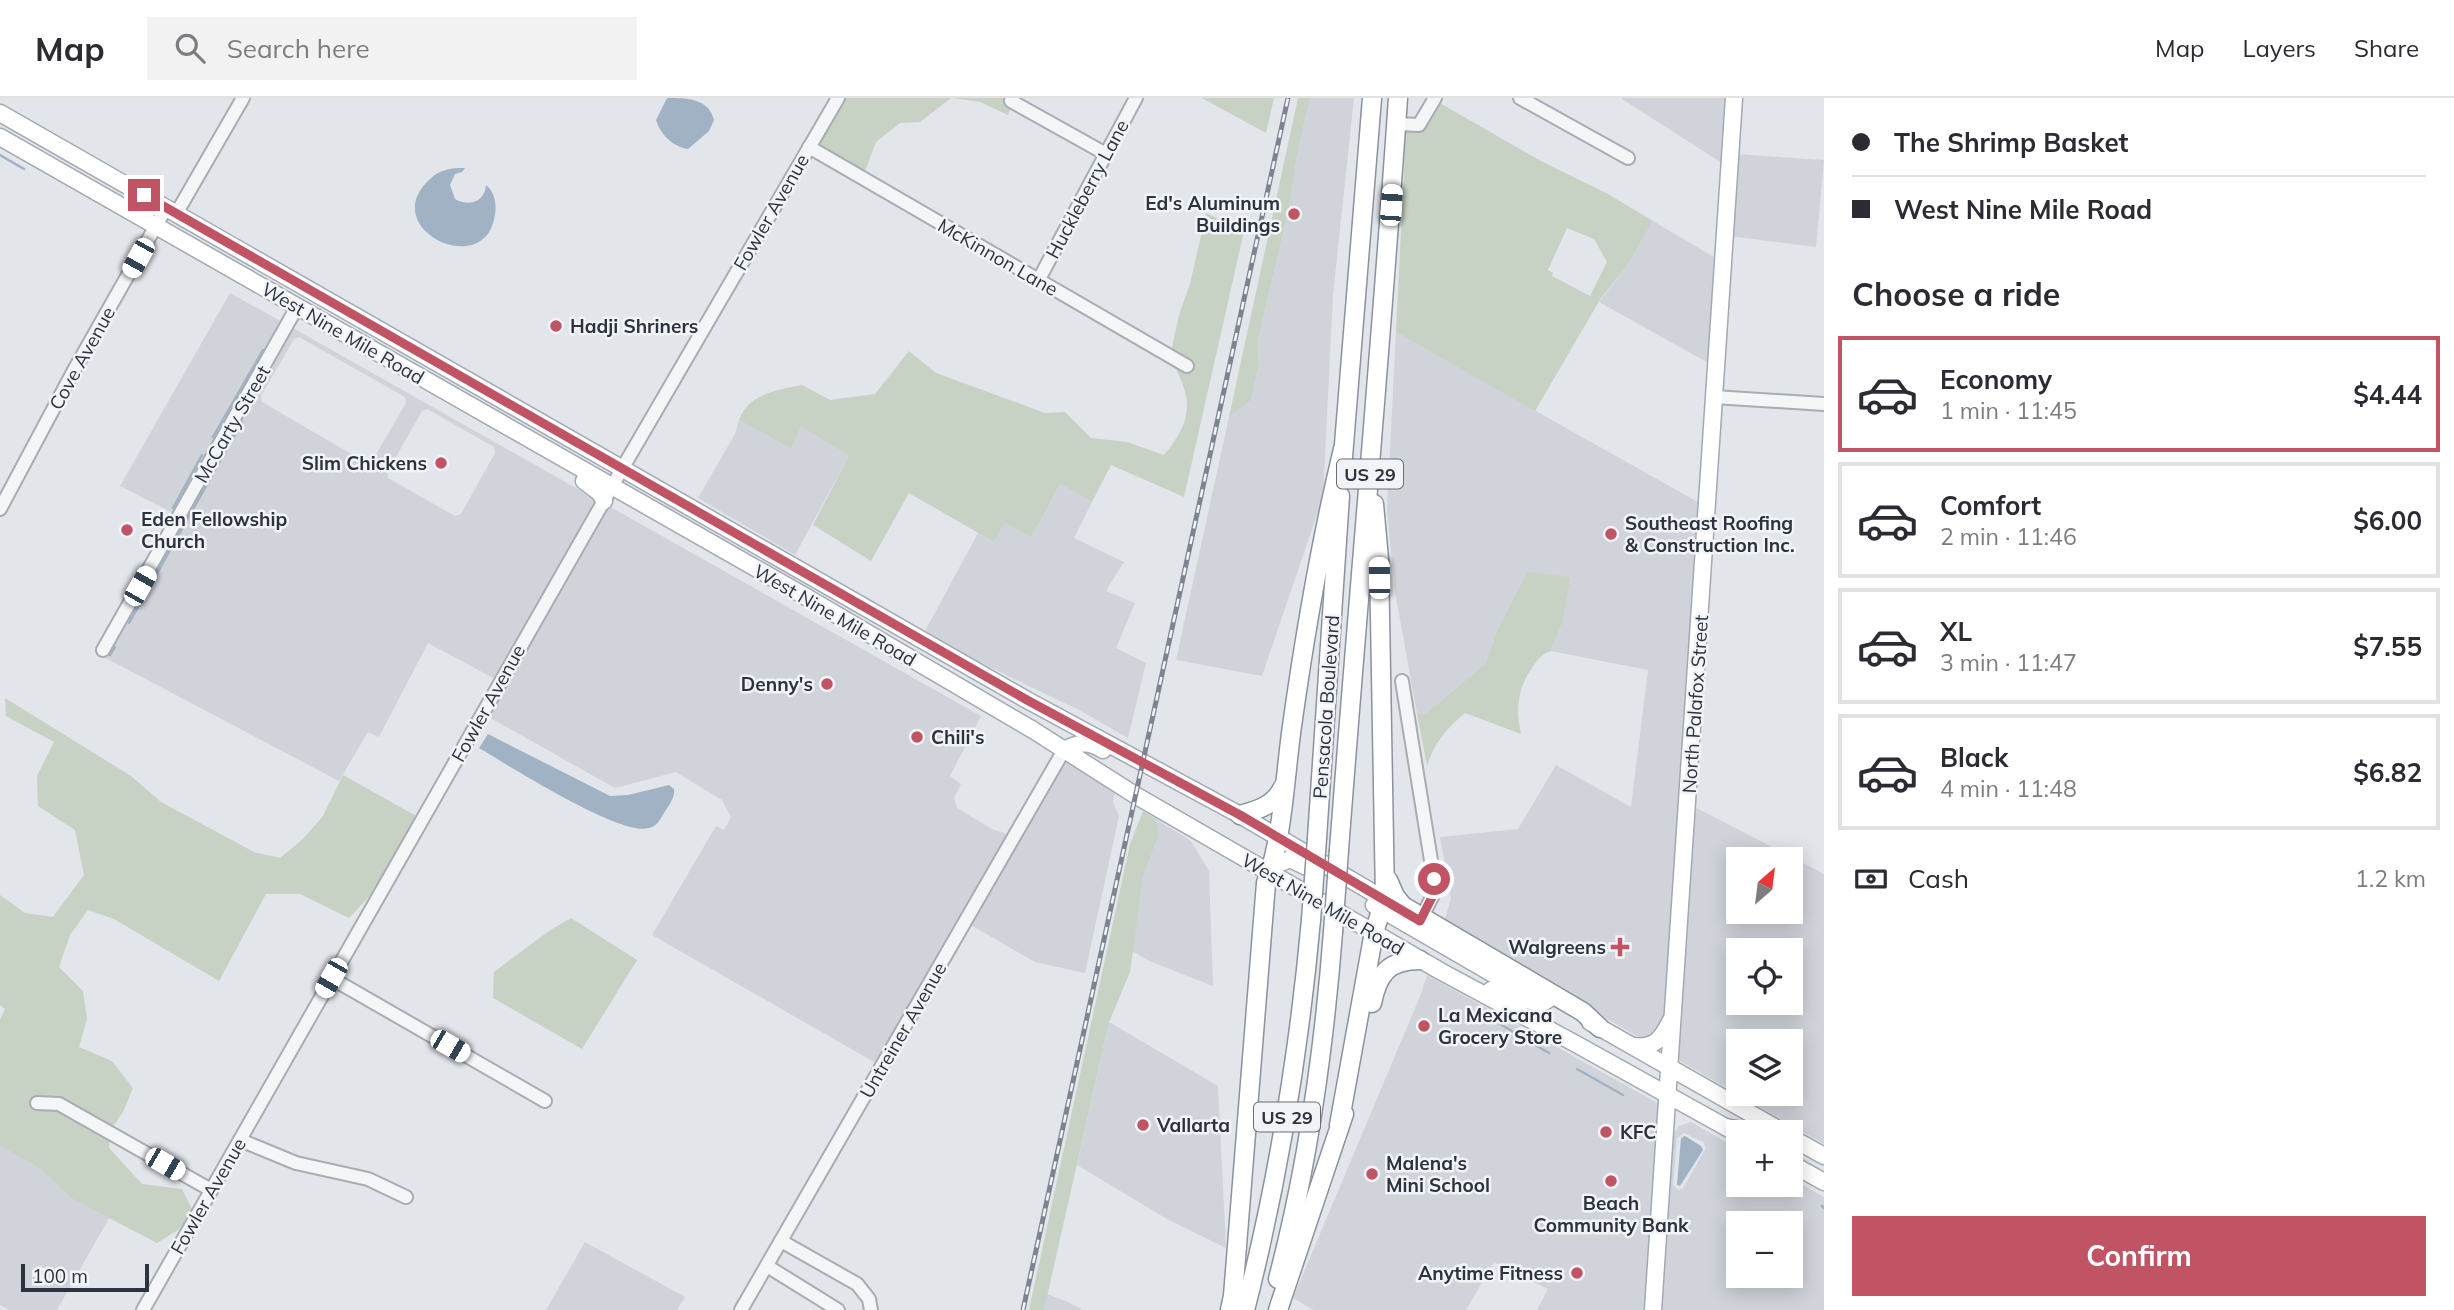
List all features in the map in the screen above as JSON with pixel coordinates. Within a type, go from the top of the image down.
[{"type":"highway","name":"Pensacola Boulevard","points":[[1245,1310],[1275,1187],[1288,1115],[1311,920],[1343,449],[1372,98]]},
{"type":"highway","name":"Pensacola Boulevard","points":[[1270,1310],[1298,1196],[1310,1133],[1328,999],[1363,538],[1380,368],[1398,98]]},
{"type":"highway","points":[[1359,265],[1364,295],[1360,356],[1363,363],[1369,367],[1380,368]]},
{"type":"highway","points":[[1230,1310],[1266,883],[1273,867],[1300,667],[1328,512],[1343,449]]},
{"type":"highway","points":[[1339,1125],[1386,875],[1379,559],[1371,464]]},
{"type":"highway","points":[[1240,815],[1257,810],[1278,797],[1285,780]]},
{"type":"highway","points":[[1386,875],[1395,896],[1403,906],[1421,919],[1583,1012],[1600,1028]]},
{"type":"highway","points":[[1279,1310],[1339,1125],[1355,1086],[1376,984],[1385,970],[1393,965],[1420,960]]},
{"type":"main road","name":"North Palafox Street","points":[[1653,1310],[1734,98]]},
{"type":"main road","name":"West Nine Mile Road","points":[[0,113],[853,601],[1134,759],[1240,815],[1382,905],[1421,919],[1532,989],[1762,1120]]},
{"type":"main road","name":"West Nine Mile Road","points":[[2,137],[444,391],[608,494],[808,598],[1176,819],[1199,820],[1420,960],[1726,1128]]},
{"type":"main road","points":[[2,137],[27,141],[148,210],[156,213],[171,211]]},
{"type":"main road","points":[[156,226],[170,222],[295,293],[333,303]]},
{"type":"main road","points":[[444,391],[478,399],[598,468],[608,472],[621,469]]},
{"type":"main road","points":[[608,494],[631,488],[795,581],[853,601]]},
{"type":"main road","points":[[968,693],[982,693],[1048,732],[1063,731],[1073,724]]},
{"type":"main road","points":[[1064,750],[1074,744],[1094,744],[1115,757],[1134,759]]},
{"type":"main road","points":[[1273,867],[1367,914],[1382,905],[1500,978],[1532,989]]},
{"type":"main road","points":[[1442,972],[1461,973],[1640,1072],[1662,1076],[1670,1068]]},
{"type":"main road","points":[[1491,990],[1541,1004],[1549,999]]},
{"type":"main road","points":[[1631,1046],[1655,1044],[1673,1018]]},
{"type":"main road","points":[[1668,1097],[1679,1088],[1691,1090],[1746,1120]]},
{"type":"main road","points":[[1664,1139],[1677,1122],[1691,1117],[1705,1117]]},
{"type":"main road","points":[[1803,1145],[1823,1158]]},
{"type":"main road","points":[[1803,1152],[1823,1158]]},
{"type":"main road","points":[[1803,1160],[1823,1158]]},
{"type":"main road","points":[[1803,1170],[1824,1182]]},
{"type":"street","name":"Cove Avenue","points":[[0,509],[4,494],[156,226],[171,211],[243,98]]},
{"type":"street","name":"Fowler Avenue","points":[[143,1310],[621,469],[838,98]]},
{"type":"street","name":"Huckleberry Lane","points":[[1038,281],[1136,98]]},
{"type":"street","points":[[1396,124],[1419,125],[1435,98]]},
{"type":"street","points":[[1520,98],[1628,159]]},
{"type":"street","points":[[1011,101],[1106,154]]},
{"type":"street","name":"McKinnon Lane","points":[[809,148],[1186,366]]},
{"type":"street","name":"McCarty Street","points":[[103,650],[297,307]]},
{"type":"street","points":[[1714,397],[1824,404]]},
{"type":"street","points":[[1402,681],[1434,879],[1434,893],[1421,919]]},
{"type":"street","name":"Untreiner Avenue","points":[[741,1310],[1064,750]]},
{"type":"street","points":[[331,978],[545,1101]]},
{"type":"street","points":[[37,1103],[59,1104],[211,1190]]},
{"type":"street","points":[[240,1140],[296,1163],[368,1179],[407,1198]]},
{"type":"street","points":[[781,1241],[857,1284],[869,1299],[871,1310]]},
{"type":"street","points":[[766,1266],[838,1310]]},
{"type":"shaded area","points":[[1310,98],[1354,98],[1333,295],[1323,497],[1262,676],[1176,660],[1229,417],[1251,399],[1259,366],[1258,339],[1289,209]]},
{"type":"shaded area","points":[[1622,98],[1729,98],[1725,165],[1622,99]]},
{"type":"shaded area","points":[[1735,154],[1824,160],[1816,247],[1729,236]]},
{"type":"shaded area","points":[[1653,221],[1719,260],[1712,365],[1599,302],[1627,266]]},
{"type":"shaded area","points":[[230,293],[284,323],[175,514],[120,486]]},
{"type":"shaded area","points":[[291,327],[599,501],[497,680],[428,643],[379,737],[368,732],[339,781],[100,655],[105,656]],"holes":[[[299,337],[405,397],[406,403],[372,461],[367,463],[262,402],[261,396],[294,339]],[[427,409],[494,447],[495,453],[461,514],[455,516],[388,478],[387,473],[422,411]]]},
{"type":"shaded area","points":[[1396,332],[1703,505],[1668,1029],[1649,1043],[1443,925],[1451,899],[1440,837],[1518,829],[1556,765],[1631,807],[1648,670],[1551,651],[1562,624],[1527,572],[1499,626],[1485,664],[1425,714],[1417,714],[1395,592],[1387,509]]},
{"type":"shaded area","points":[[739,420],[791,449],[801,427],[849,456],[795,555],[698,498],[735,434]]},
{"type":"shaded area","points":[[1060,484],[1092,502],[1074,538],[1124,562],[1106,591],[1135,603],[1116,648],[1146,663],[1128,738],[1081,711],[971,658],[925,631],[978,533],[994,542],[1005,521],[1031,538]]},
{"type":"shaded area","points":[[607,505],[981,716],[950,776],[961,784],[954,798],[957,808],[992,829],[1010,835],[876,1063],[652,935],[716,826],[724,830],[731,817],[722,800],[676,772],[615,788],[487,716]]},
{"type":"shaded area","points":[[1062,763],[1072,764],[1116,789],[1113,802],[1119,816],[1085,973],[1035,962],[969,924]]},
{"type":"shaded area","points":[[1693,806],[1772,847],[1726,847],[1726,924],[1803,924],[1803,863],[1824,874],[1824,1144],[1803,1132],[1803,1120],[1782,1120],[1758,1106],[1803,1106],[1803,1029],[1726,1029],[1726,1087],[1675,1058]]},
{"type":"shaded area","points":[[1156,819],[1191,841],[1209,871],[1213,986],[1149,961],[1132,951],[1143,877],[1159,835]]},
{"type":"shaded area","points":[[1427,975],[1663,1106],[1649,1310],[1537,1310],[1548,1289],[1494,1262],[1466,1310],[1313,1310],[1293,1298]]},
{"type":"shaded area","points":[[1109,1022],[1218,1086],[1226,1248],[1167,1219],[1077,1165]]},
{"type":"shaded area","points":[[1691,1122],[1726,1142],[1726,1197],[1803,1197],[1803,1185],[1824,1197],[1824,1310],[1657,1310],[1669,1140],[1679,1126]],"holes":[[[1684,1133],[1703,1142],[1706,1148],[1683,1188],[1679,1190],[1673,1185],[1677,1138]]]},
{"type":"shaded area","points":[[0,1146],[42,1170],[72,1198],[109,1218],[57,1310],[9,1310],[0,1305]]},
{"type":"shaded area","points":[[585,1242],[685,1297],[677,1310],[546,1310]]},
{"type":"shaded area","points":[[1047,1294],[1068,1302],[1083,1310],[1044,1310]]},
{"type":"green space","points":[[843,98],[951,98],[920,122],[900,123],[876,142],[864,174],[815,145]]},
{"type":"green space","points":[[952,98],[1008,98],[1005,103],[1011,107],[1008,115],[980,102]]},
{"type":"green space","points":[[1202,98],[1274,98],[1266,133]]},
{"type":"green space","points":[[1298,98],[1310,98],[1289,209],[1258,339],[1259,365],[1251,400],[1229,417]]},
{"type":"green space","points":[[1438,102],[1653,221],[1627,266],[1601,298],[1535,411],[1396,332],[1406,129]],"holes":[[[1567,228],[1594,239],[1607,262],[1590,296],[1552,276],[1553,273],[1548,270]]]},
{"type":"green space","points":[[1206,213],[1244,231],[1184,497],[1111,465],[1092,502],[1060,484],[1031,538],[1005,522],[994,542],[909,493],[871,561],[813,525],[849,456],[801,427],[791,449],[739,420],[757,398],[802,385],[830,400],[875,394],[909,351],[936,373],[1045,413],[1065,412],[1091,438],[1127,442],[1164,455],[1180,432],[1187,412],[1185,390],[1174,365],[1188,373],[1192,364],[1171,352]]},
{"type":"green space","points":[[1527,572],[1569,577],[1570,580],[1562,624],[1551,651],[1538,660],[1521,689],[1518,715],[1521,734],[1465,713],[1442,737],[1427,766],[1417,714],[1425,714],[1485,664],[1499,626]]},
{"type":"green space","points":[[5,698],[131,776],[161,802],[254,852],[280,858],[303,839],[323,816],[343,775],[418,817],[378,887],[349,918],[300,894],[266,894],[219,981],[114,919],[88,910],[70,935],[59,967],[83,991],[87,1019],[79,1047],[112,1061],[133,1088],[123,1112],[112,1128],[61,1099],[33,1098],[32,1107],[57,1108],[110,1138],[109,1148],[142,1184],[182,1189],[193,1211],[178,1230],[157,1243],[71,1198],[42,1170],[0,1146],[0,1020],[5,1009],[0,1005],[0,895],[25,913],[53,917],[84,875],[75,830],[38,806],[37,776],[54,742],[6,716]]},
{"type":"green space","points":[[1143,811],[1156,819],[1159,835],[1143,877],[1130,972],[1109,1022],[1044,1310],[1029,1310],[1130,844]]},
{"type":"green space","points":[[571,918],[637,960],[582,1049],[493,998],[494,972]]},
{"type":"water","points":[[667,98],[682,98],[702,103],[714,120],[709,131],[688,149],[672,143],[658,125],[656,120]]},
{"type":"water","points":[[465,168],[455,174],[450,185],[455,199],[471,203],[483,195],[486,185],[493,194],[496,210],[488,234],[474,244],[456,246],[439,241],[424,230],[416,215],[417,198],[430,179],[438,173]]},
{"type":"water","points":[[488,734],[610,796],[628,795],[669,785],[674,789],[673,798],[660,820],[652,827],[635,828],[615,822],[564,798],[479,748]]},
{"type":"water","points":[[1685,1136],[1703,1150],[1680,1186],[1677,1185],[1681,1138]]},
{"type":"waterway","points":[[0,155],[24,169]]},
{"type":"waterway","points":[[213,437],[263,350]]},
{"type":"waterway","points":[[129,623],[242,422]]},
{"type":"waterway","points":[[173,508],[202,455]]},
{"type":"waterway","points":[[110,655],[115,647]]},
{"type":"waterway","points":[[1495,1021],[1549,1053]]},
{"type":"waterway","points":[[1577,1069],[1623,1095]]},
{"type":"railway","points":[[1023,1310],[1288,98]]},
{"type":"place","name":"Ed's Aluminum Buildings","points":[[1294,214]]},
{"type":"place","name":"Hadji Shriners","points":[[556,326]]},
{"type":"place","name":"Slim Chickens","points":[[441,463]]},
{"type":"place","name":"Eden Fellowship Church","points":[[127,530]]},
{"type":"place","name":"Southeast Roofing & Construction Inc.","points":[[1611,534]]},
{"type":"place","name":"Denny's","points":[[827,684]]},
{"type":"place","name":"Chili's","points":[[917,737]]},
{"type":"place","name":"Walgreens","points":[[1620,947]]},
{"type":"place","name":"La Mexicana Grocery Store","points":[[1424,1026]]},
{"type":"place","name":"Vallarta","points":[[1143,1125]]},
{"type":"place","name":"KFC","points":[[1606,1132]]},
{"type":"place","name":"Malena's Mini School","points":[[1372,1174]]},
{"type":"place","name":"Beach Community Bank","points":[[1611,1181]]},
{"type":"place","name":"Anytime Fitness","points":[[1577,1273]]},
{"type":"route","points":[[144,195],[1027,700],[1240,815],[1420,921],[1434,893],[1434,879]]}]
